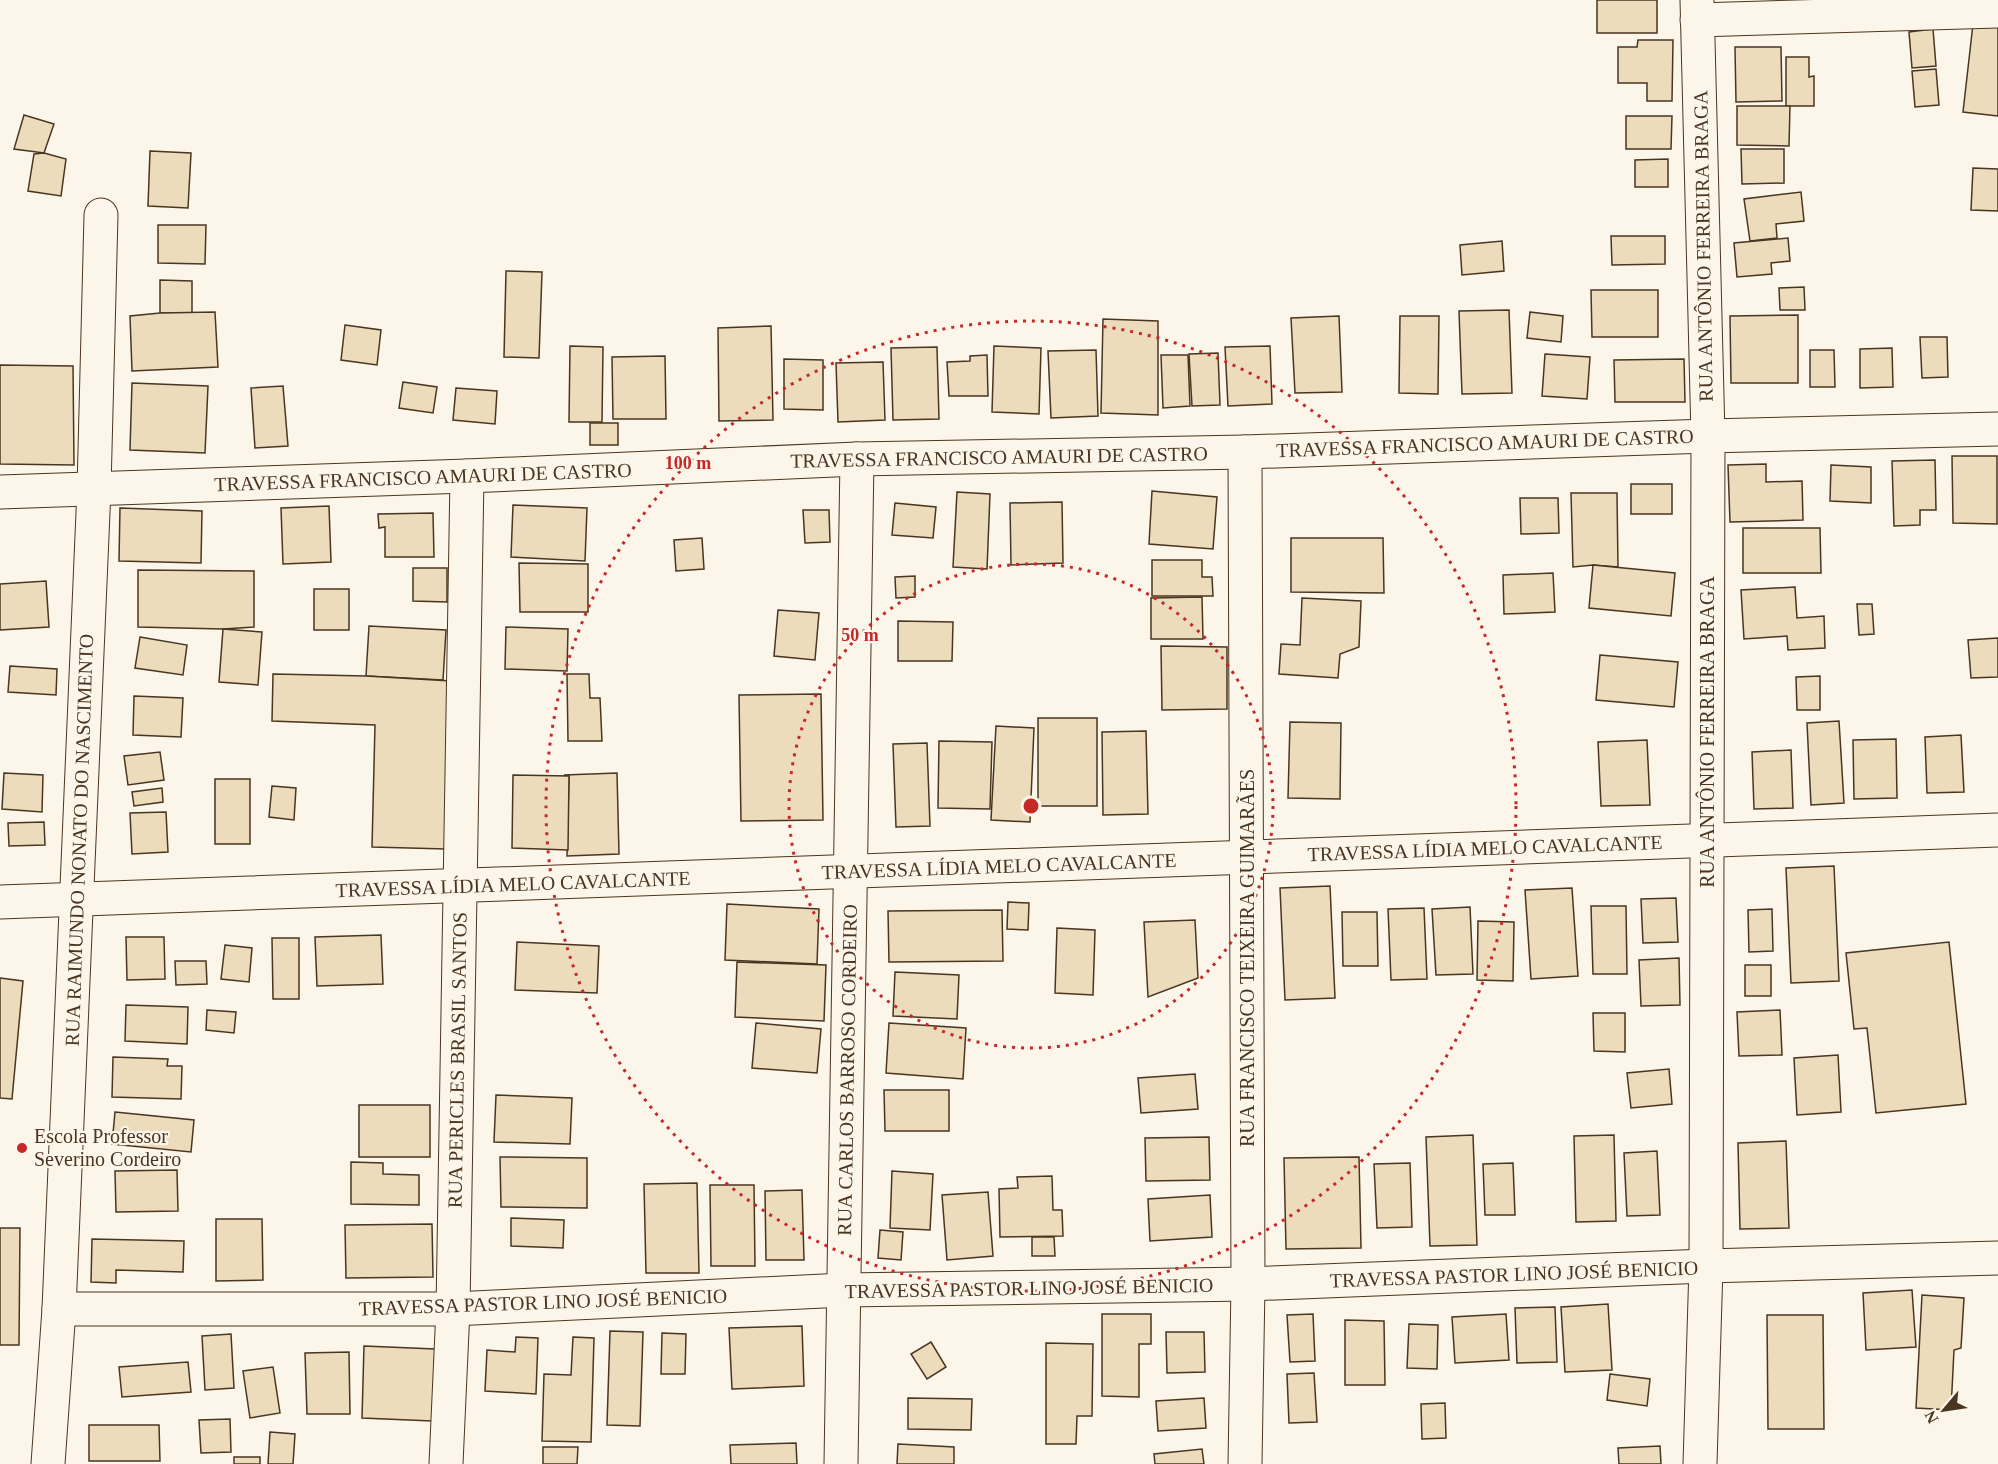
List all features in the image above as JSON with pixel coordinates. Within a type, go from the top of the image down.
[{"type":"street","points":[[1697,10],[1998,11]]},
{"type":"street","name":"RUA ANTÔNIO FERREIRA BRAGA","points":[[1697,10],[1708,436],[1706,1266],[1700,1464]]},
{"type":"street","name":"RUA RAIMUNDO NONATO DO NASCIMENTO","points":[[48,1464],[59,1309],[94,489],[100,215]]},
{"type":"street","name":"TRAVESSA FRANCISCO AMAURI DE CASTRO","points":[[0,492],[467,476],[857,459],[1245,452],[1708,436],[1998,429]]},
{"type":"street","name":"RUA FRANCISCO TEIXEIRA GUIMARÃES","points":[[1245,452],[1248,1284],[1245,1464]]},
{"type":"street","name":"RUA CARLOS BARROSO CORDEIRO","points":[[841,1464],[857,459]]},
{"type":"street","name":"RUA PERICLES BRASIL SANTOS","points":[[447,1464],[453,1309],[467,476]]},
{"type":"street","name":"TRAVESSA LÍDIA MELO CAVALCANTE","points":[[0,902],[1998,830]]},
{"type":"street","name":"TRAVESSA PASTOR LINO JOSÉ BENICIO","points":[[59,1309],[453,1309],[844,1290],[1248,1284],[1706,1266],[1998,1258]]},
{"type":"building","points":[[1597,0],[1657,0],[1657,33],[1597,33]]},
{"type":"building","points":[[1973,24],[1998,27],[1998,116],[1963,112]]},
{"type":"building","points":[[1933,29],[1936,66],[1912,68],[1909,32]]},
{"type":"building","points":[[1638,40],[1673,40],[1672,101],[1647,101],[1647,83],[1618,83],[1618,47],[1637,47]]},
{"type":"building","points":[[1735,47],[1781,47],[1782,101],[1736,102]]},
{"type":"building","points":[[1786,57],[1809,57],[1809,77],[1814,76],[1814,106],[1786,106]]},
{"type":"building","points":[[1936,69],[1939,105],[1915,107],[1912,71]]},
{"type":"building","points":[[1737,106],[1790,106],[1789,146],[1737,145]]},
{"type":"building","points":[[24,115],[54,124],[44,153],[14,149]]},
{"type":"building","points":[[1626,116],[1672,116],[1671,149],[1626,149]]},
{"type":"building","points":[[1741,149],[1784,149],[1784,183],[1742,184]]},
{"type":"building","points":[[150,151],[191,153],[188,208],[148,206]]},
{"type":"building","points":[[44,153],[66,159],[61,196],[28,191],[34,154]]},
{"type":"building","points":[[1668,159],[1668,187],[1635,187],[1635,160]]},
{"type":"building","points":[[1973,168],[1998,169],[1998,211],[1971,210]]},
{"type":"building","points":[[1801,192],[1804,221],[1776,224],[1777,238],[1750,241],[1744,199]]},
{"type":"building","points":[[158,225],[206,225],[205,264],[158,263]]},
{"type":"building","points":[[1611,236],[1665,236],[1665,264],[1612,265]]},
{"type":"building","points":[[1788,238],[1790,261],[1771,263],[1772,274],[1737,277],[1734,243]]},
{"type":"building","points":[[1502,241],[1504,271],[1462,275],[1460,245]]},
{"type":"building","points":[[506,271],[542,272],[539,358],[504,357]]},
{"type":"building","points":[[160,280],[192,281],[192,313],[160,313]]},
{"type":"building","points":[[1804,287],[1805,310],[1780,310],[1779,288]]},
{"type":"building","points":[[1591,290],[1658,290],[1658,337],[1592,337]]},
{"type":"building","points":[[1509,310],[1512,393],[1462,394],[1459,311]]},
{"type":"building","points":[[215,312],[218,367],[132,371],[130,316]]},
{"type":"building","points":[[1530,312],[1563,316],[1561,342],[1527,338]]},
{"type":"building","points":[[1798,315],[1798,383],[1731,383],[1730,316]]},
{"type":"building","points":[[1339,316],[1342,392],[1295,393],[1291,318]]},
{"type":"building","points":[[1400,316],[1439,316],[1438,394],[1399,393]]},
{"type":"building","points":[[1103,319],[1158,321],[1158,415],[1101,413]]},
{"type":"building","points":[[345,325],[381,330],[377,365],[341,360]]},
{"type":"building","points":[[771,326],[773,420],[719,421],[718,328]]},
{"type":"building","points":[[1920,337],[1947,337],[1948,377],[1922,378]]},
{"type":"building","points":[[570,346],[603,347],[602,422],[569,422]]},
{"type":"building","points":[[994,346],[1041,348],[1039,414],[992,412]]},
{"type":"building","points":[[1270,346],[1272,404],[1228,406],[1225,347]]},
{"type":"building","points":[[937,347],[939,419],[893,420],[891,348]]},
{"type":"building","points":[[1892,348],[1893,387],[1860,388],[1860,349]]},
{"type":"building","points":[[1096,350],[1098,416],[1051,418],[1048,351]]},
{"type":"building","points":[[1810,350],[1834,350],[1835,387],[1810,387]]},
{"type":"building","points":[[1218,353],[1220,405],[1192,406],[1189,354]]},
{"type":"building","points":[[1545,354],[1590,357],[1587,399],[1542,396]]},
{"type":"building","points":[[987,355],[988,396],[949,396],[947,362],[970,361],[970,356]]},
{"type":"building","points":[[1161,355],[1188,355],[1190,406],[1163,408]]},
{"type":"building","points":[[665,356],[666,419],[613,419],[612,357]]},
{"type":"building","points":[[784,359],[823,360],[823,410],[784,409]]},
{"type":"building","points":[[1684,359],[1685,402],[1615,402],[1614,360]]},
{"type":"building","points":[[883,362],[885,420],[838,422],[836,363]]},
{"type":"building","points":[[0,365],[73,366],[74,465],[0,464]]},
{"type":"building","points":[[403,382],[437,387],[433,413],[399,408]]},
{"type":"building","points":[[132,383],[208,386],[205,453],[130,450]]},
{"type":"building","points":[[283,386],[288,446],[255,448],[251,388]]},
{"type":"building","points":[[456,388],[497,391],[495,424],[453,420]]},
{"type":"building","points":[[590,423],[618,423],[618,445],[590,445]]},
{"type":"building","points":[[1952,456],[1997,456],[1997,524],[1953,523]]},
{"type":"building","points":[[1935,460],[1936,510],[1920,510],[1920,525],[1894,526],[1892,461]]},
{"type":"building","points":[[1766,464],[1766,482],[1802,481],[1803,520],[1730,522],[1728,465]]},
{"type":"building","points":[[1831,465],[1871,467],[1871,503],[1830,501]]},
{"type":"building","points":[[1631,484],[1672,484],[1672,514],[1631,514]]},
{"type":"building","points":[[1152,491],[1217,497],[1213,549],[1149,544]]},
{"type":"building","points":[[957,492],[990,494],[987,569],[953,567]]},
{"type":"building","points":[[1571,493],[1617,493],[1618,567],[1593,565],[1573,567]]},
{"type":"building","points":[[1520,498],[1558,498],[1559,533],[1521,534]]},
{"type":"building","points":[[1062,502],[1063,563],[1011,565],[1010,503]]},
{"type":"building","points":[[895,503],[936,507],[933,538],[892,535]]},
{"type":"building","points":[[513,505],[587,508],[585,561],[511,557]]},
{"type":"building","points":[[329,506],[331,562],[283,564],[281,508]]},
{"type":"building","points":[[120,508],[202,511],[201,563],[119,561]]},
{"type":"building","points":[[803,510],[829,510],[830,542],[805,543]]},
{"type":"building","points":[[433,513],[434,557],[385,557],[385,527],[379,528],[378,514]]},
{"type":"building","points":[[1743,528],[1820,528],[1821,573],[1743,573]]},
{"type":"building","points":[[702,538],[704,569],[676,571],[674,540]]},
{"type":"building","points":[[1291,538],[1383,538],[1384,593],[1291,592]]},
{"type":"building","points":[[1152,560],[1202,560],[1202,577],[1212,577],[1213,596],[1152,596]]},
{"type":"building","points":[[519,563],[588,564],[588,612],[520,612]]},
{"type":"building","points":[[1593,565],[1675,573],[1671,616],[1589,608]]},
{"type":"building","points":[[413,568],[447,568],[447,602],[413,601]]},
{"type":"building","points":[[138,570],[254,571],[254,627],[223,629],[138,627]]},
{"type":"building","points":[[1553,573],[1555,612],[1504,614],[1503,575]]},
{"type":"building","points":[[915,576],[915,597],[896,598],[895,577]]},
{"type":"building","points":[[46,581],[49,627],[0,630],[0,584]]},
{"type":"building","points":[[1795,587],[1797,618],[1824,616],[1825,648],[1788,650],[1787,636],[1744,639],[1741,590]]},
{"type":"building","points":[[314,589],[349,589],[349,630],[314,630]]},
{"type":"building","points":[[1202,597],[1203,639],[1151,639],[1151,598]]},
{"type":"building","points":[[1302,598],[1361,601],[1359,647],[1340,654],[1338,678],[1279,674],[1281,644],[1300,645]]},
{"type":"building","points":[[1857,604],[1872,604],[1874,634],[1859,635]]},
{"type":"building","points":[[778,610],[819,613],[815,660],[774,656]]},
{"type":"building","points":[[898,621],[953,622],[952,661],[898,661]]},
{"type":"building","points":[[369,626],[446,630],[443,680],[366,676]]},
{"type":"building","points":[[506,627],[568,629],[567,671],[505,669]]},
{"type":"building","points":[[223,629],[262,632],[258,685],[219,682]]},
{"type":"building","points":[[140,637],[187,645],[183,675],[135,668]]},
{"type":"building","points":[[1998,638],[1998,677],[1971,678],[1968,640]]},
{"type":"building","points":[[1161,646],[1227,647],[1227,709],[1162,710]]},
{"type":"building","points":[[1600,655],[1678,662],[1674,707],[1596,700]]},
{"type":"building","points":[[10,666],[57,669],[56,695],[8,692]]},
{"type":"building","points":[[273,674],[451,681],[446,849],[372,847],[375,725],[272,721]]},
{"type":"building","points":[[567,674],[589,674],[590,698],[600,698],[602,741],[568,741]]},
{"type":"building","points":[[1820,676],[1820,710],[1797,710],[1796,677]]},
{"type":"building","points":[[821,694],[823,820],[741,821],[739,695]]},
{"type":"building","points":[[134,696],[183,698],[181,737],[133,735]]},
{"type":"building","points":[[1038,718],[1097,718],[1097,806],[1038,806]]},
{"type":"building","points":[[1839,721],[1844,803],[1811,805],[1807,723]]},
{"type":"building","points":[[1290,722],[1341,723],[1340,799],[1288,798]]},
{"type":"building","points":[[996,726],[1034,728],[1030,822],[991,820]]},
{"type":"building","points":[[1146,731],[1148,814],[1103,815],[1102,732]]},
{"type":"building","points":[[1961,735],[1964,792],[1927,793],[1925,737]]},
{"type":"building","points":[[1896,739],[1897,798],[1854,799],[1853,740]]},
{"type":"building","points":[[1647,740],[1650,805],[1601,806],[1598,742]]},
{"type":"building","points":[[939,741],[992,742],[990,809],[938,808]]},
{"type":"building","points":[[927,743],[930,826],[896,827],[893,744]]},
{"type":"building","points":[[1791,750],[1793,808],[1754,809],[1752,752]]},
{"type":"building","points":[[160,752],[164,780],[128,785],[124,756]]},
{"type":"building","points":[[4,773],[43,775],[42,812],[2,809]]},
{"type":"building","points":[[617,773],[619,854],[567,856],[569,776],[564,775]]},
{"type":"building","points":[[513,775],[569,776],[568,850],[512,848]]},
{"type":"building","points":[[215,779],[250,779],[250,844],[215,844]]},
{"type":"building","points":[[272,786],[296,788],[294,820],[269,817]]},
{"type":"building","points":[[162,788],[163,802],[134,806],[132,792]]},
{"type":"building","points":[[166,812],[168,852],[132,854],[130,813]]},
{"type":"building","points":[[44,822],[45,845],[9,846],[8,823]]},
{"type":"building","points":[[1834,866],[1839,981],[1791,983],[1786,868]]},
{"type":"building","points":[[1330,886],[1335,998],[1285,1000],[1280,888]]},
{"type":"building","points":[[1572,888],[1578,976],[1531,979],[1525,890]]},
{"type":"building","points":[[1676,898],[1678,942],[1643,943],[1641,899]]},
{"type":"building","points":[[1008,902],[1029,903],[1028,930],[1007,929]]},
{"type":"building","points":[[727,904],[819,909],[817,964],[725,960]]},
{"type":"building","points":[[1591,906],[1626,906],[1627,974],[1593,974]]},
{"type":"building","points":[[1470,907],[1473,974],[1436,975],[1432,909]]},
{"type":"building","points":[[1424,908],[1427,979],[1391,980],[1388,909]]},
{"type":"building","points":[[1772,909],[1773,951],[1749,952],[1748,910]]},
{"type":"building","points":[[1002,910],[1003,961],[889,962],[888,911]]},
{"type":"building","points":[[1342,912],[1377,912],[1378,966],[1343,966]]},
{"type":"building","points":[[1195,920],[1198,978],[1148,997],[1144,922]]},
{"type":"building","points":[[1478,921],[1514,922],[1513,981],[1477,980]]},
{"type":"building","points":[[1057,928],[1095,930],[1093,995],[1055,993]]},
{"type":"building","points":[[381,935],[383,984],[317,986],[315,937]]},
{"type":"building","points":[[126,937],[164,937],[165,979],[127,980]]},
{"type":"building","points":[[272,938],[299,938],[299,999],[273,999]]},
{"type":"building","points":[[517,942],[599,946],[597,993],[515,990]]},
{"type":"building","points":[[1949,942],[1966,1104],[1876,1113],[1867,1028],[1854,1029],[1846,953]]},
{"type":"building","points":[[225,945],[252,948],[249,982],[221,979]]},
{"type":"building","points":[[1679,958],[1680,1005],[1641,1006],[1639,960]]},
{"type":"building","points":[[175,961],[206,961],[207,984],[176,985]]},
{"type":"building","points":[[737,962],[826,965],[824,1021],[735,1017]]},
{"type":"building","points":[[1745,965],[1771,965],[1771,996],[1745,996]]},
{"type":"building","points":[[895,972],[959,975],[957,1019],[893,1016]]},
{"type":"building","points":[[0,978],[23,981],[12,1099],[0,1098]]},
{"type":"building","points":[[126,1005],[188,1007],[187,1044],[125,1041]]},
{"type":"building","points":[[207,1010],[236,1012],[234,1033],[206,1030]]},
{"type":"building","points":[[1780,1010],[1782,1055],[1739,1056],[1737,1012]]},
{"type":"building","points":[[1593,1013],[1625,1013],[1625,1052],[1594,1051]]},
{"type":"building","points":[[756,1023],[821,1029],[817,1073],[752,1068]]},
{"type":"building","points":[[889,1023],[966,1028],[963,1079],[886,1073]]},
{"type":"building","points":[[1838,1055],[1841,1112],[1797,1115],[1794,1058]]},
{"type":"building","points":[[113,1057],[168,1059],[167,1066],[182,1066],[181,1099],[112,1097]]},
{"type":"building","points":[[1669,1069],[1672,1104],[1631,1108],[1627,1073]]},
{"type":"building","points":[[1195,1074],[1198,1109],[1141,1113],[1138,1078]]},
{"type":"building","points":[[884,1090],[949,1090],[949,1131],[885,1131]]},
{"type":"building","points":[[496,1095],[572,1098],[570,1144],[494,1142]]},
{"type":"building","points":[[359,1105],[430,1105],[430,1157],[359,1157]]},
{"type":"building","points":[[115,1112],[194,1120],[191,1152],[112,1144]]},
{"type":"building","points":[[1473,1135],[1477,1245],[1430,1246],[1426,1137]]},
{"type":"building","points":[[1614,1135],[1616,1221],[1576,1222],[1574,1136]]},
{"type":"building","points":[[1209,1137],[1210,1180],[1146,1181],[1145,1138]]},
{"type":"building","points":[[1786,1141],[1789,1228],[1740,1229],[1738,1143]]},
{"type":"building","points":[[1657,1151],[1660,1215],[1627,1216],[1624,1153]]},
{"type":"building","points":[[500,1157],[587,1158],[587,1208],[501,1207]]},
{"type":"building","points":[[1359,1157],[1361,1248],[1286,1249],[1284,1158]]},
{"type":"building","points":[[351,1162],[383,1163],[383,1174],[419,1175],[419,1205],[351,1204]]},
{"type":"building","points":[[1410,1163],[1412,1227],[1377,1228],[1374,1164]]},
{"type":"building","points":[[1513,1163],[1515,1215],[1485,1215],[1483,1164]]},
{"type":"building","points":[[177,1170],[178,1211],[116,1212],[115,1171]]},
{"type":"building","points":[[892,1171],[933,1174],[930,1230],[890,1228]]},
{"type":"building","points":[[1052,1176],[1053,1210],[1062,1210],[1063,1236],[1000,1237],[999,1189],[1018,1188],[1017,1177]]},
{"type":"building","points":[[697,1183],[699,1273],[646,1273],[644,1184]]},
{"type":"building","points":[[710,1185],[754,1185],[755,1266],[711,1266]]},
{"type":"building","points":[[802,1190],[804,1260],[766,1260],[765,1191]]},
{"type":"building","points":[[988,1192],[993,1256],[947,1260],[942,1195]]},
{"type":"building","points":[[1210,1195],[1212,1237],[1150,1241],[1148,1199]]},
{"type":"building","points":[[511,1218],[564,1220],[563,1248],[511,1246]]},
{"type":"building","points":[[216,1219],[262,1219],[263,1280],[216,1281]]},
{"type":"building","points":[[432,1224],[433,1277],[346,1278],[345,1225]]},
{"type":"building","points":[[0,1228],[20,1228],[19,1345],[0,1345]]},
{"type":"building","points":[[880,1230],[903,1232],[901,1260],[878,1258]]},
{"type":"building","points":[[1032,1237],[1054,1237],[1055,1256],[1032,1256]]},
{"type":"building","points":[[92,1239],[184,1241],[183,1272],[116,1270],[116,1283],[91,1282]]},
{"type":"building","points":[[1912,1290],[1916,1347],[1866,1350],[1863,1293]]},
{"type":"building","points":[[1922,1295],[1964,1298],[1961,1348],[1954,1350],[1951,1410],[1916,1408]]},
{"type":"building","points":[[1608,1304],[1612,1370],[1565,1372],[1561,1307]]},
{"type":"building","points":[[1555,1307],[1557,1362],[1517,1363],[1515,1308]]},
{"type":"building","points":[[1102,1314],[1151,1314],[1151,1344],[1139,1344],[1139,1397],[1102,1396]]},
{"type":"building","points":[[1313,1314],[1315,1361],[1290,1362],[1287,1315]]},
{"type":"building","points":[[1506,1314],[1509,1360],[1455,1363],[1452,1317]]},
{"type":"building","points":[[1767,1315],[1823,1315],[1824,1429],[1768,1429]]},
{"type":"building","points":[[1345,1320],[1384,1321],[1385,1385],[1345,1385]]},
{"type":"building","points":[[1409,1324],[1438,1325],[1437,1369],[1407,1368]]},
{"type":"building","points":[[802,1326],[804,1386],[732,1389],[729,1328]]},
{"type":"building","points":[[610,1331],[643,1332],[640,1426],[607,1425]]},
{"type":"building","points":[[1166,1332],[1204,1332],[1205,1372],[1167,1373]]},
{"type":"building","points":[[662,1333],[686,1334],[685,1374],[661,1374]]},
{"type":"building","points":[[231,1334],[234,1388],[205,1390],[202,1336]]},
{"type":"building","points":[[516,1337],[538,1338],[536,1394],[485,1391],[487,1350],[515,1352]]},
{"type":"building","points":[[573,1337],[594,1338],[591,1442],[542,1441],[544,1374],[571,1375]]},
{"type":"building","points":[[931,1342],[946,1367],[927,1379],[911,1354]]},
{"type":"building","points":[[1046,1343],[1093,1344],[1092,1416],[1077,1416],[1076,1444],[1046,1444]]},
{"type":"building","points":[[364,1346],[435,1349],[432,1421],[362,1418]]},
{"type":"building","points":[[349,1352],[350,1414],[307,1414],[305,1353]]},
{"type":"building","points":[[188,1362],[191,1392],[122,1397],[119,1367]]},
{"type":"building","points":[[273,1367],[280,1413],[250,1418],[243,1371]]},
{"type":"building","points":[[1314,1373],[1317,1422],[1289,1423],[1287,1374]]},
{"type":"building","points":[[1610,1374],[1650,1379],[1647,1406],[1607,1400]]},
{"type":"building","points":[[908,1398],[972,1399],[971,1430],[908,1429]]},
{"type":"building","points":[[1204,1398],[1206,1428],[1158,1431],[1156,1401]]},
{"type":"building","points":[[1445,1403],[1446,1438],[1422,1439],[1421,1404]]},
{"type":"building","points":[[230,1419],[231,1452],[201,1453],[199,1420]]},
{"type":"building","points":[[89,1425],[159,1425],[160,1461],[89,1461]]},
{"type":"building","points":[[270,1432],[295,1434],[293,1464],[268,1464]]},
{"type":"building","points":[[796,1443],[797,1464],[731,1464],[730,1445]]},
{"type":"building","points":[[898,1444],[954,1447],[954,1464],[897,1464]]},
{"type":"building","points":[[1660,1446],[1661,1464],[1619,1464],[1618,1448]]},
{"type":"building","points":[[543,1447],[578,1447],[577,1464],[543,1464]]},
{"type":"building","points":[[1202,1449],[1204,1464],[1155,1464],[1154,1454]]},
{"type":"building","points":[[234,1457],[260,1457],[260,1464],[234,1464]]},
{"type":"place","name":"Escola Professor Severino Cordeiro","points":[[22,1148]]}]
